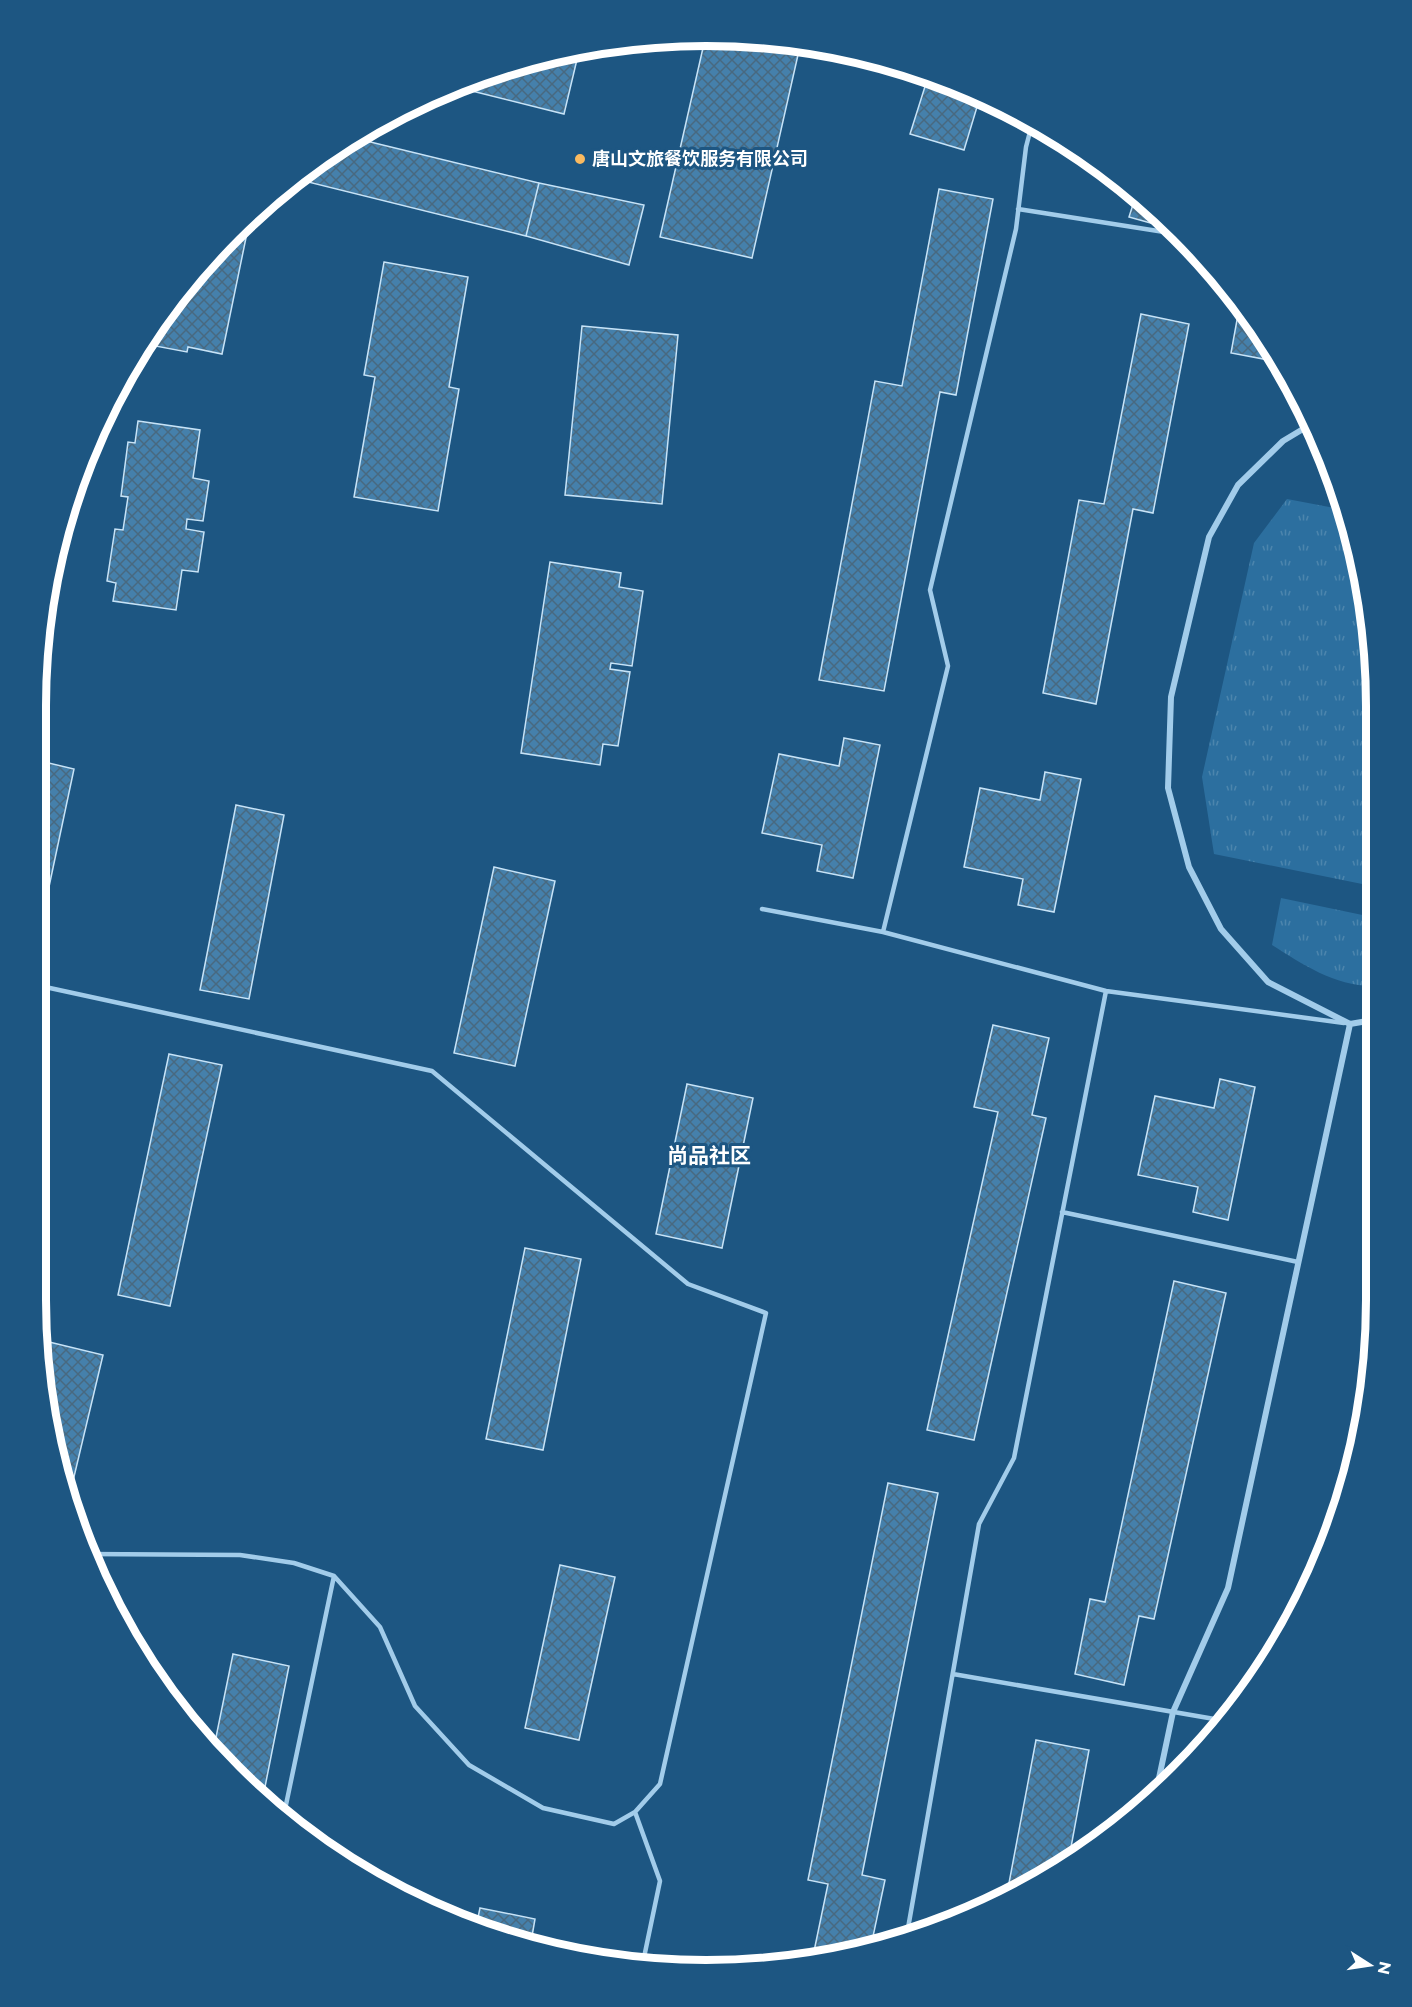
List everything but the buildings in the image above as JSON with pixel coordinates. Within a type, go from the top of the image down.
[{"type":"street","points":[[1303,428],[1283,441],[1238,485],[1209,537],[1171,697],[1168,788],[1189,867],[1221,929],[1268,982],[1350,1024],[1366,1021]]},
{"type":"street","points":[[1159,1780],[1173,1712],[1228,1588],[1350,1024]]},
{"type":"lane","points":[[883,932],[948,666],[930,590],[1016,229],[1030,132]]},
{"type":"lane","points":[[1018,209],[1164,232]]},
{"type":"lane","points":[[762,909],[883,932],[1106,991],[1350,1024]]},
{"type":"lane","points":[[46,987],[432,1071],[688,1284],[766,1313],[660,1784],[635,1812],[614,1824],[543,1808],[469,1765],[415,1706],[380,1627],[334,1576],[294,1563],[240,1555],[97,1554]]},
{"type":"lane","points":[[908,1929],[979,1524],[1014,1458],[1106,991]]},
{"type":"lane","points":[[1062,1212],[1298,1262]]},
{"type":"lane","points":[[285,1808],[334,1576]]},
{"type":"lane","points":[[952,1674],[1215,1719]]},
{"type":"lane","points":[[635,1812],[660,1881],[644,1957]]},
{"type":"green space","points":[[1287,499],[1335,508],[1353,577],[1364,663],[1366,885],[1214,854],[1202,777],[1254,543]]},
{"type":"green space","points":[[1281,898],[1366,916],[1366,986],[1345,982],[1319,973],[1272,945]]},
{"type":"place","name":"唐山文旅餐饮服务有限公司","points":[[580,159]]},
{"type":"district","name":"尚品社区","points":[[709,1156]]}]
